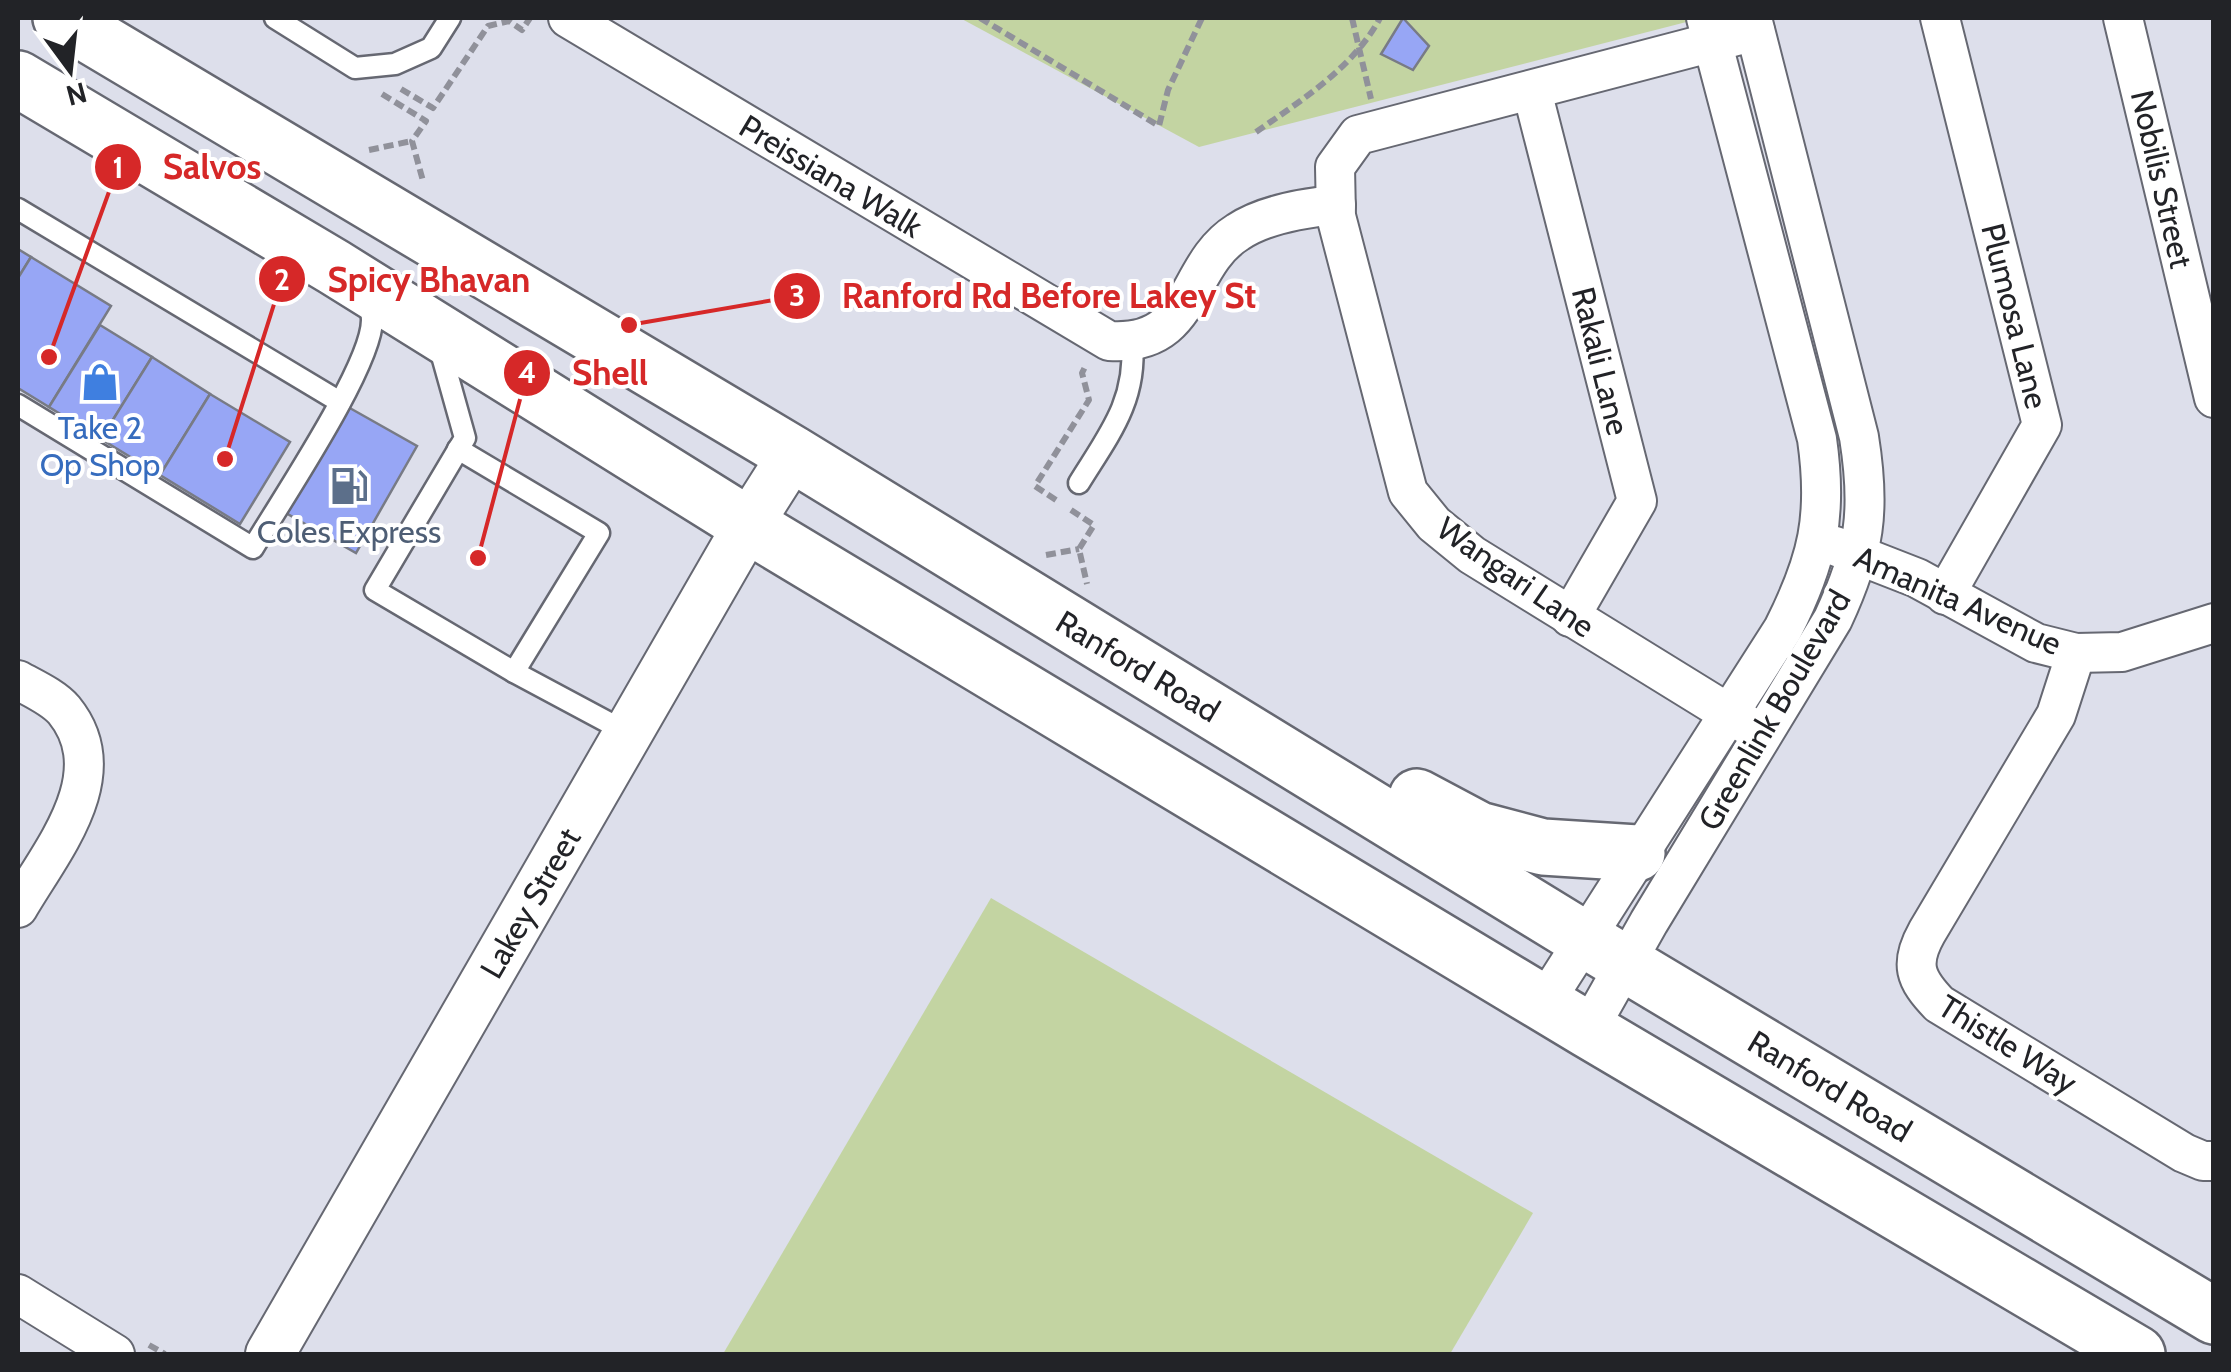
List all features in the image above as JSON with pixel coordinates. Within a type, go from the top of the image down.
[{"type":"main road","name":"Ranford Road","points":[[61,18],[793,454],[1605,951],[2214,1316]]},
{"type":"main road","points":[[19,82],[434,328],[748,524],[1566,1017],[2137,1354]]},
{"type":"main road","points":[[1321,778],[1425,798],[1478,830],[1543,847],[1637,854]]},
{"type":"street","name":"Preissiana Walk","points":[[568,18],[1102,339],[1132,343]]},
{"type":"street","name":"Plumosa Lane","points":[[1940,18],[2042,425],[1945,595]]},
{"type":"street","name":"Nobilis Street","points":[[2124,18],[2214,398]]},
{"type":"street","points":[[1532,91],[1710,30],[1754,24]]},
{"type":"street","name":"Greenlink Boulevard","points":[[1566,1017],[1605,951],[1637,854],[1832,620],[1859,553],[1867,498],[1860,437],[1754,24]]},
{"type":"street","name":"Greenlink Boulevard","points":[[1566,1017],[1746,725],[1798,600],[1818,540],[1824,490],[1817,439],[1710,30]]},
{"type":"street","name":"Wangari Lane","points":[[1532,91],[1358,135],[1335,167],[1336,216],[1408,492],[1434,524],[1472,555],[1746,725]]},
{"type":"street","name":"Rakali Lane","points":[[1532,91],[1637,501],[1570,617]]},
{"type":"street","points":[[1132,343],[1159,332],[1182,311],[1215,255],[1236,232],[1264,220],[1336,205]]},
{"type":"street","name":"Lakey Street","points":[[270,1354],[748,524],[793,454]]},
{"type":"street","name":"Amanita Avenue","points":[[1818,540],[1859,553],[2036,643],[2076,653],[2122,652],[2214,624]]},
{"type":"street","name":"Thistle Way","points":[[2076,653],[2056,715],[1927,932],[1915,967],[1924,988],[1939,1004],[2184,1153],[2214,1161]]},
{"type":"street","points":[[18,680],[62,707],[78,733],[84,764],[76,809],[18,908]]},
{"type":"street","points":[[18,1294],[115,1354]]},
{"type":"lane","points":[[275,18],[355,68],[395,64],[431,48],[450,18]]},
{"type":"lane","points":[[18,208],[340,402]]},
{"type":"lane","points":[[18,406],[253,548],[340,402],[364,352],[372,322],[367,288]]},
{"type":"lane","points":[[434,328],[465,438],[375,590],[628,733]]},
{"type":"lane","points":[[1079,483],[1124,412],[1133,362],[1132,343]]},
{"type":"lane","points":[[458,449],[599,533],[514,672]]},
{"type":"path","points":[[355,153],[412,141],[426,121],[382,94],[390,82],[433,108],[488,26],[508,21],[522,30],[530,18]]},
{"type":"path","points":[[980,18],[1159,126],[1168,90],[1202,18]]},
{"type":"path","points":[[1352,18],[1372,102]]},
{"type":"path","points":[[1256,132],[1308,96],[1360,49],[1380,18]]},
{"type":"path","points":[[412,141],[428,196]]},
{"type":"path","points":[[1037,566],[1044,555],[1079,549]]},
{"type":"green space","points":[[960,18],[1702,18],[1199,147]]},
{"type":"green space","points":[[991,898],[1533,1213],[1450,1354],[723,1354]]},
{"type":"building","points":[[1403,18],[1429,46],[1413,70],[1381,54]]},
{"type":"building","points":[[18,249],[31,257],[18,278]]},
{"type":"building","points":[[31,257],[111,306],[49,407],[18,388],[18,278]]},
{"type":"building","name":"Take 2 Op Shop","points":[[100,325],[152,357],[101,439],[49,407]]},
{"type":"building","points":[[152,357],[210,394],[160,475],[101,439]]},
{"type":"building","points":[[210,394],[290,442],[240,524],[160,475]]},
{"type":"building","points":[[348,407],[417,446],[356,553],[286,513]]},
{"type":"place","name":"Ranford Rd Before Lakey St","points":[[629,325]]},
{"type":"place","name":"Salvos","points":[[49,357]]},
{"type":"place","name":"Take 2 Op Shop","points":[[100,382]]},
{"type":"place","name":"Spicy Bhavan","points":[[225,459]]},
{"type":"place","name":"Coles Express","points":[[349,486]]},
{"type":"place","name":"Shell","points":[[478,558]]}]
